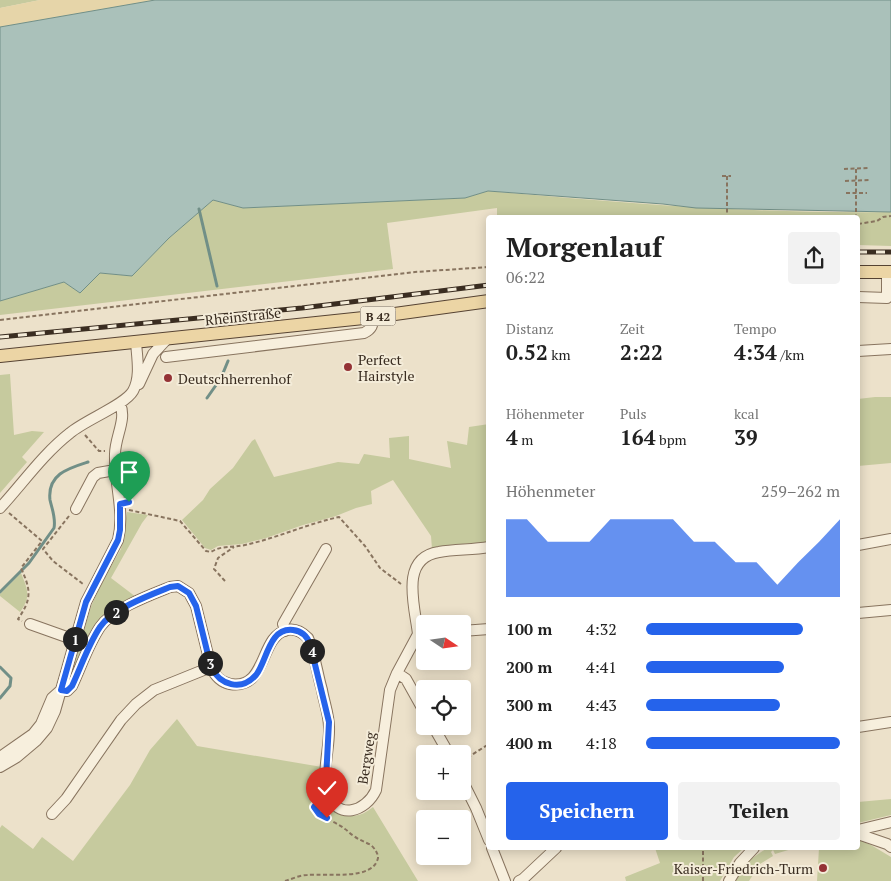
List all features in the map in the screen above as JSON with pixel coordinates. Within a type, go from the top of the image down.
[{"type":"main road","points":[[860,272],[889,272]]},
{"type":"main road","name":"Rheinstraße","points":[[0,356],[373,317],[486,301]]},
{"type":"street","points":[[860,297],[889,295],[889,272]]},
{"type":"street","points":[[860,291],[868,297]]},
{"type":"street","points":[[166,357],[364,333],[373,326],[373,317]]},
{"type":"street","points":[[192,337],[193,354]]},
{"type":"street","points":[[134,388],[140,383],[153,354],[167,339]]},
{"type":"street","points":[[1,507],[51,450],[79,426],[128,398],[134,388],[137,377],[136,342]]},
{"type":"street","points":[[860,351],[891,349]]},
{"type":"street","points":[[0,767],[17,757],[36,741],[47,728],[55,711],[74,640],[91,589],[118,540],[123,505],[115,470],[117,437],[123,416],[120,404]]},
{"type":"street","points":[[76,509],[93,477],[98,473],[115,470]]},
{"type":"street","points":[[860,545],[891,539]]},
{"type":"street","points":[[418,615],[412,590],[414,570],[423,558],[438,552],[486,547]]},
{"type":"street","points":[[285,630],[283,624],[326,549]]},
{"type":"street","points":[[61,690],[67,691],[72,686],[96,634],[107,619],[115,612],[170,587],[178,586],[189,593],[196,606],[211,667],[221,681],[228,684],[243,683],[256,674],[272,642],[280,632],[291,629],[303,633],[308,638],[310,644],[329,722],[326,779],[328,794]]},
{"type":"street","points":[[860,613],[891,610]]},
{"type":"street","points":[[26,623],[74,640]]},
{"type":"street","points":[[471,630],[486,629]]},
{"type":"street","name":"Bergweg","points":[[328,794],[331,800],[340,808],[351,810],[363,807],[373,797],[377,784],[390,690],[397,673],[416,643]]},
{"type":"street","points":[[52,814],[66,799],[122,720],[136,704],[154,690],[211,667]]},
{"type":"street","points":[[397,673],[406,679],[416,697]]},
{"type":"street","points":[[0,757],[19,745],[37,729],[52,698],[61,690]]},
{"type":"street","points":[[860,727],[891,722]]},
{"type":"street","points":[[471,798],[486,833]]},
{"type":"street","points":[[860,830],[891,822]]},
{"type":"street","points":[[860,834],[890,842]]},
{"type":"street","points":[[493,850],[505,881]]},
{"type":"street","points":[[519,881],[554,850]]},
{"type":"street","points":[[729,881],[740,863],[752,850]]},
{"type":"path","points":[[844,169],[868,168]]},
{"type":"path","points":[[856,169],[856,215]]},
{"type":"path","points":[[722,176],[731,176]]},
{"type":"path","points":[[727,176],[727,215]]},
{"type":"path","points":[[845,181],[868,180]]},
{"type":"path","points":[[846,193],[867,193]]},
{"type":"path","points":[[860,224],[891,216]]},
{"type":"path","points":[[0,320],[415,272],[486,266]]},
{"type":"path","points":[[79,426],[99,451],[115,452]]},
{"type":"path","points":[[123,505],[180,521],[206,551],[210,552],[219,547],[267,539],[320,521],[339,517],[365,546],[380,568],[412,590]]},
{"type":"path","points":[[1,507],[42,541],[21,568],[28,586],[29,600],[18,619],[26,623]]},
{"type":"path","points":[[43,549],[76,509]]},
{"type":"path","points":[[39,545],[53,560],[91,589]]},
{"type":"path","points":[[225,580],[214,569],[218,558],[234,546]]},
{"type":"path","points":[[471,755],[486,746]]},
{"type":"path","points":[[328,794],[314,807],[335,824],[344,828],[352,836],[372,846],[378,856],[370,873]]},
{"type":"path","points":[[703,850],[703,881]]},
{"type":"path","points":[[285,881],[305,875],[350,878]]},
{"type":"green space","points":[[0,0],[40,0],[0,8]]},
{"type":"green space","points":[[488,191],[739,209],[891,212],[891,246],[860,245],[860,215],[497,215],[497,208],[387,223],[393,269],[0,315],[0,301],[64,282],[80,293],[100,273],[132,276],[169,238],[213,200],[243,208],[465,198]]},
{"type":"green space","points":[[10,374],[14,435],[32,431],[44,432],[22,457],[27,462],[0,493],[0,375]]},
{"type":"green space","points":[[891,397],[891,463],[860,466],[860,399]]},
{"type":"green space","points":[[486,424],[486,542],[449,545],[432,549],[431,536],[393,480],[371,491],[372,504],[266,538],[242,544],[218,546],[211,550],[205,548],[182,520],[203,500],[210,489],[233,468],[255,439],[274,477],[338,462],[359,464],[364,454],[390,458],[389,438],[409,436],[409,459],[451,468],[447,441],[467,445],[469,427]]},
{"type":"green space","points":[[127,512],[148,515],[111,578],[136,597],[112,609],[96,623],[69,683],[67,682],[91,607],[100,585],[121,549]]},
{"type":"green space","points":[[21,573],[27,598],[20,612],[0,594]]},
{"type":"green space","points":[[177,719],[197,746],[322,767],[320,791],[327,805],[341,815],[346,816],[354,816],[366,812],[373,807],[418,881],[0,881],[0,828],[2,825],[33,849],[42,837],[73,861],[130,785],[150,750]]},
{"type":"green space","points":[[891,799],[891,815],[860,823],[860,802]]},
{"type":"green space","points":[[860,840],[891,857],[891,881],[817,881],[819,850],[860,850]]},
{"type":"green space","points":[[656,850],[742,850],[734,857],[720,881],[626,881],[625,877],[660,863]]},
{"type":"green space","points":[[764,850],[773,850],[771,852],[773,856],[760,864],[749,881],[735,881],[751,859]]},
{"type":"green space","points":[[773,850],[788,850],[775,854]]},
{"type":"sand","points":[[40,0],[155,0],[0,27],[0,8]]},
{"type":"water","points":[[155,0],[891,0],[891,212],[696,208],[488,191],[465,198],[243,208],[213,200],[169,238],[132,276],[100,273],[80,293],[64,282],[0,301],[0,27]]},
{"type":"waterway","points":[[199,209],[217,286]]},
{"type":"waterway","points":[[207,398],[221,378],[228,361]]},
{"type":"waterway","points":[[0,592],[29,563],[54,528],[50,491],[56,478],[61,473],[88,462]]},
{"type":"waterway","points":[[0,667],[11,678],[10,686],[0,698]]},
{"type":"railway","points":[[860,252],[891,252]]},
{"type":"railway","points":[[0,337],[302,308],[486,285]]},
{"type":"place","name":"Perfect Hairstyle","points":[[348,367]]},
{"type":"place","name":"Deutschherrenhof","points":[[168,378]]},
{"type":"place","name":"Kaiser-Friedrich-Turm","points":[[823,868]]},
{"type":"route","points":[[129,502],[120,504],[118,540],[91,589],[86,602],[61,690],[67,691],[72,686],[100,626],[107,619],[115,612],[170,587],[178,586],[189,593],[196,606],[211,667],[216,676],[228,684],[243,683],[251,679],[256,674],[276,636],[280,632],[291,629],[297,630],[308,638],[329,722],[326,779],[328,794],[320,799],[314,807],[319,814],[327,818]]}]
